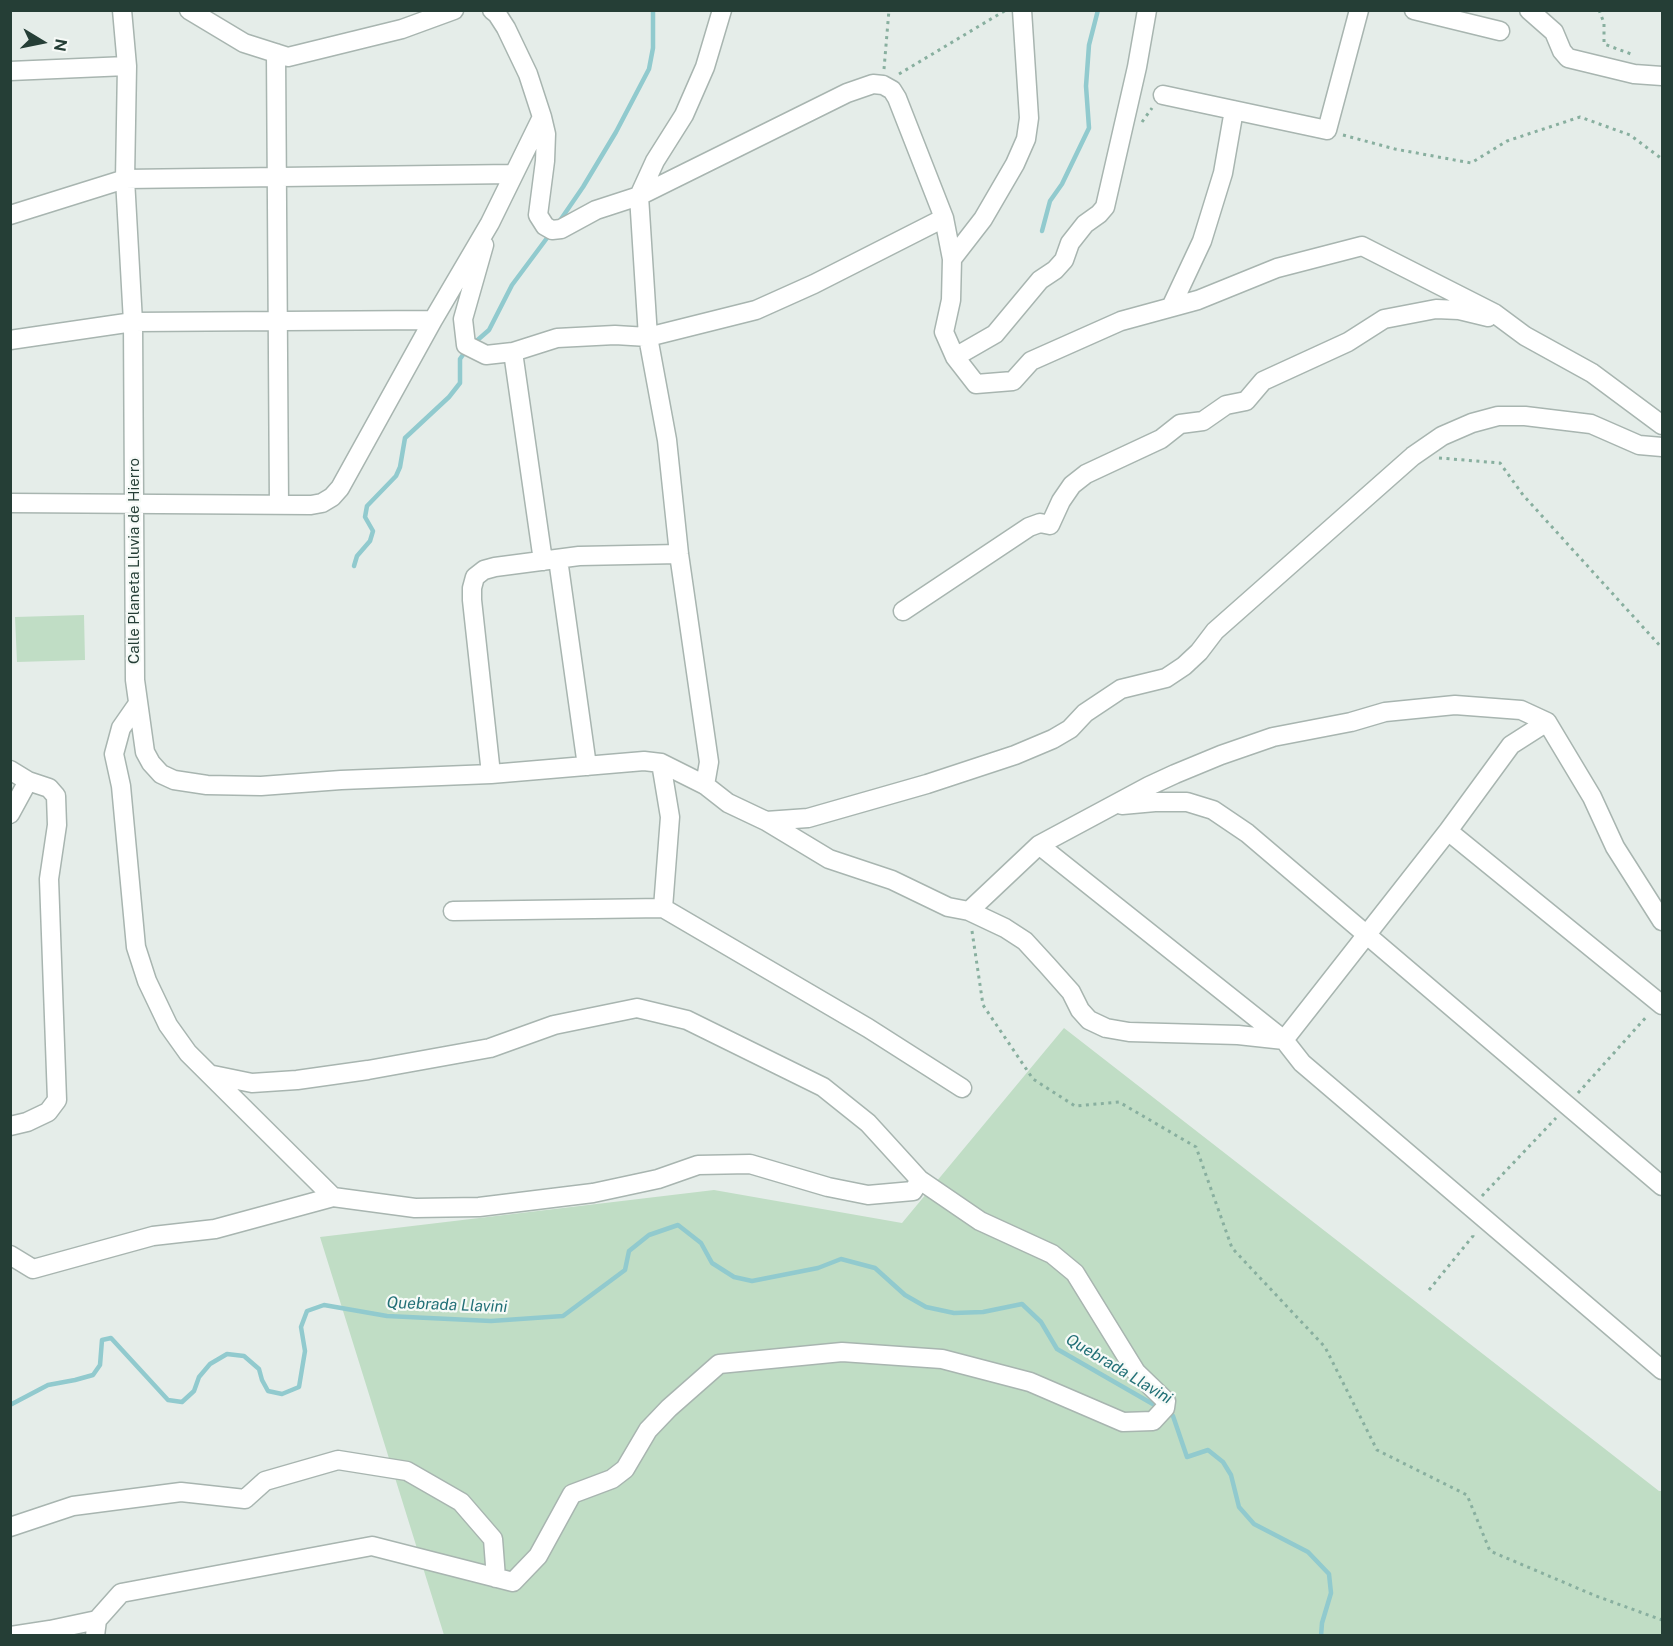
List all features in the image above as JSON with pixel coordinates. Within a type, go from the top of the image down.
[{"type":"street","name":"Calle Planeta Lluvia de Hierro","points":[[122,10],[128,66],[125,179],[133,322],[135,680],[137,705],[148,758],[161,774],[174,780],[207,785],[261,786],[341,780],[491,774],[644,761],[661,763]]},
{"type":"street","points":[[189,10],[244,43],[288,57],[402,29],[454,10]]},
{"type":"street","points":[[492,10],[506,28],[523,64],[542,117],[546,134],[545,161],[538,215],[545,226],[552,230],[561,229],[596,210],[639,196],[828,101],[873,84],[883,85],[892,90],[944,218],[952,259],[951,300],[944,332],[956,357],[976,384],[1013,381],[1031,361],[1120,321],[1198,300],[1278,268],[1362,246],[1494,313],[1514,328],[1592,373],[1662,425]]},
{"type":"street","points":[[705,785],[709,762],[679,554],[667,440],[648,337],[639,196],[656,161],[684,115],[705,67],[722,10]]},
{"type":"street","points":[[952,259],[983,219],[1015,164],[1026,138],[1029,118],[1022,10]]},
{"type":"street","points":[[956,357],[995,334],[1040,280],[1055,270],[1064,260],[1070,243],[1085,224],[1105,207],[1137,67],[1147,10]]},
{"type":"street","points":[[1163,94],[1327,130],[1359,10]]},
{"type":"street","points":[[1414,10],[1500,31]]},
{"type":"street","points":[[1528,10],[1554,32],[1562,51],[1568,58],[1634,74],[1662,76]]},
{"type":"street","points":[[276,53],[279,505]]},
{"type":"street","points":[[10,71],[128,66]]},
{"type":"street","points":[[1172,307],[1202,241],[1223,172],[1234,110]]},
{"type":"street","points":[[10,503],[134,502],[311,505],[322,503],[332,497],[340,488],[490,222],[542,117]]},
{"type":"street","points":[[10,215],[125,179],[513,174]]},
{"type":"street","points":[[490,222],[463,319],[466,345],[486,356],[513,352],[557,338],[615,334],[648,337],[756,310],[813,285],[944,218]]},
{"type":"street","points":[[903,611],[1029,526],[1040,523],[1050,525],[1061,501],[1072,485],[1086,474],[1161,439],[1180,424],[1203,421],[1226,405],[1246,400],[1263,381],[1348,342],[1384,319],[1436,309],[1459,310],[1514,328]]},
{"type":"street","points":[[10,340],[133,322],[433,320]]},
{"type":"street","points":[[513,352],[587,766]]},
{"type":"street","points":[[766,821],[808,818],[927,784],[1015,755],[1070,729],[1085,713],[1120,689],[1166,678],[1184,666],[1199,652],[1215,631],[1413,456],[1442,436],[1472,423],[1498,416],[1525,416],[1591,424],[1639,445],[1662,447]]},
{"type":"street","points":[[491,774],[472,588],[475,577],[484,570],[579,556],[679,554]]},
{"type":"street","points":[[137,705],[121,728],[114,753],[121,786],[136,947],[147,981],[168,1025],[189,1053],[333,1197]]},
{"type":"street","points":[[969,911],[1039,845],[1175,774],[1263,740],[1370,718],[1386,712],[1455,705],[1521,710],[1547,722],[1592,797],[1615,847],[1662,921]]},
{"type":"street","points":[[1284,1040],[1448,831],[1511,745],[1547,722]]},
{"type":"street","points":[[661,763],[705,785],[728,802],[766,821],[829,859],[892,880],[948,907],[969,911],[1005,928],[1025,941],[1071,992],[1089,1020],[1106,1028],[1129,1032],[1238,1035],[1284,1040]]},
{"type":"street","points":[[661,763],[670,817],[663,908]]},
{"type":"street","points":[[10,770],[28,781],[49,788],[56,796],[57,825],[49,879],[57,1100],[48,1112],[27,1122],[10,1126]]},
{"type":"street","points":[[12,807],[28,781]]},
{"type":"street","points":[[1114,805],[1187,802],[1213,810],[1247,833],[1662,1186]]},
{"type":"street","points":[[1448,831],[1661,1004]]},
{"type":"street","points":[[1039,845],[1284,1040],[1302,1064],[1662,1370]]},
{"type":"street","points":[[1641,888],[1662,899]]},
{"type":"street","points":[[453,910],[663,908],[868,1028],[962,1088]]},
{"type":"street","points":[[11,1635],[96,1628],[121,1593],[372,1546],[513,1582],[538,1556],[572,1494],[612,1479],[625,1469],[648,1430],[669,1408],[719,1364],[842,1352],[942,1359],[1030,1382],[1123,1422],[1154,1421],[1165,1407],[1166,1401],[1163,1396],[1136,1372],[1075,1273],[1052,1254],[980,1221],[920,1180],[868,1123],[823,1087],[687,1020],[637,1008],[554,1026],[490,1048],[368,1070],[297,1080],[252,1083],[213,1075]]},
{"type":"street","points":[[11,1256],[33,1269],[153,1236],[215,1229],[333,1197],[415,1208],[480,1207],[593,1193],[658,1179],[698,1165],[750,1164],[828,1188],[868,1195],[913,1191],[920,1180]]},
{"type":"street","points":[[10,1527],[73,1506],[181,1492],[245,1499],[265,1481],[338,1460],[407,1471],[461,1502],[492,1539],[496,1578]]},
{"type":"path","points":[[883,85],[889,10]]},
{"type":"path","points":[[883,85],[1006,10]]},
{"type":"path","points":[[1599,10],[1604,24],[1604,44],[1639,56]]},
{"type":"path","points":[[1327,130],[1395,149],[1471,163],[1507,141],[1580,117],[1630,135],[1662,159]]},
{"type":"path","points":[[1413,456],[1500,463],[1523,495],[1662,648]]},
{"type":"path","points":[[969,911],[983,1005],[1033,1079],[1075,1106],[1119,1102],[1196,1147],[1232,1248],[1325,1347],[1377,1450],[1467,1496],[1490,1551],[1596,1596],[1662,1620]]},
{"type":"path","points":[[1429,1290],[1473,1236],[1472,1207],[1661,1004]]},
{"type":"green space","points":[[84,615],[85,660],[17,662],[15,617]]},
{"type":"green space","points":[[1064,1028],[1659,1491],[1662,1491],[1662,1635],[444,1635],[320,1237],[714,1190],[902,1223]]},
{"type":"waterway","points":[[559,222],[616,132],[649,69],[653,48],[653,10]]},
{"type":"waterway","points":[[1042,231],[1050,201],[1062,184],[1089,128],[1086,86],[1089,45],[1098,10]]},
{"type":"waterway","points":[[473,344],[489,330],[512,285],[550,234]]},
{"type":"waterway","points":[[354,566],[357,556],[370,541],[373,531],[365,517],[367,506],[396,476],[400,467],[405,438],[449,397],[460,383],[460,359],[467,349]]},
{"type":"waterway","name":"Quebrada Llavini","points":[[10,1405],[48,1385],[93,1375],[100,1365],[102,1340],[111,1338],[168,1400],[182,1402],[194,1391],[199,1377],[210,1364],[227,1354],[244,1356],[259,1369],[268,1391],[282,1394],[299,1387],[305,1351],[301,1327],[307,1311],[324,1305],[387,1316],[491,1321],[563,1316],[625,1270],[629,1251],[649,1235],[678,1225],[701,1243],[712,1263],[734,1277],[752,1281],[818,1268],[841,1259],[875,1268],[905,1295],[926,1307],[954,1313],[983,1312],[1022,1304],[1041,1322],[1057,1349],[1158,1407]]},
{"type":"waterway","name":"Quebrada Llavini","points":[[1168,1413],[1173,1416],[1187,1457],[1208,1450],[1223,1462],[1231,1475],[1239,1507],[1254,1524],[1308,1552],[1329,1574],[1331,1593],[1322,1623],[1321,1636]]}]
